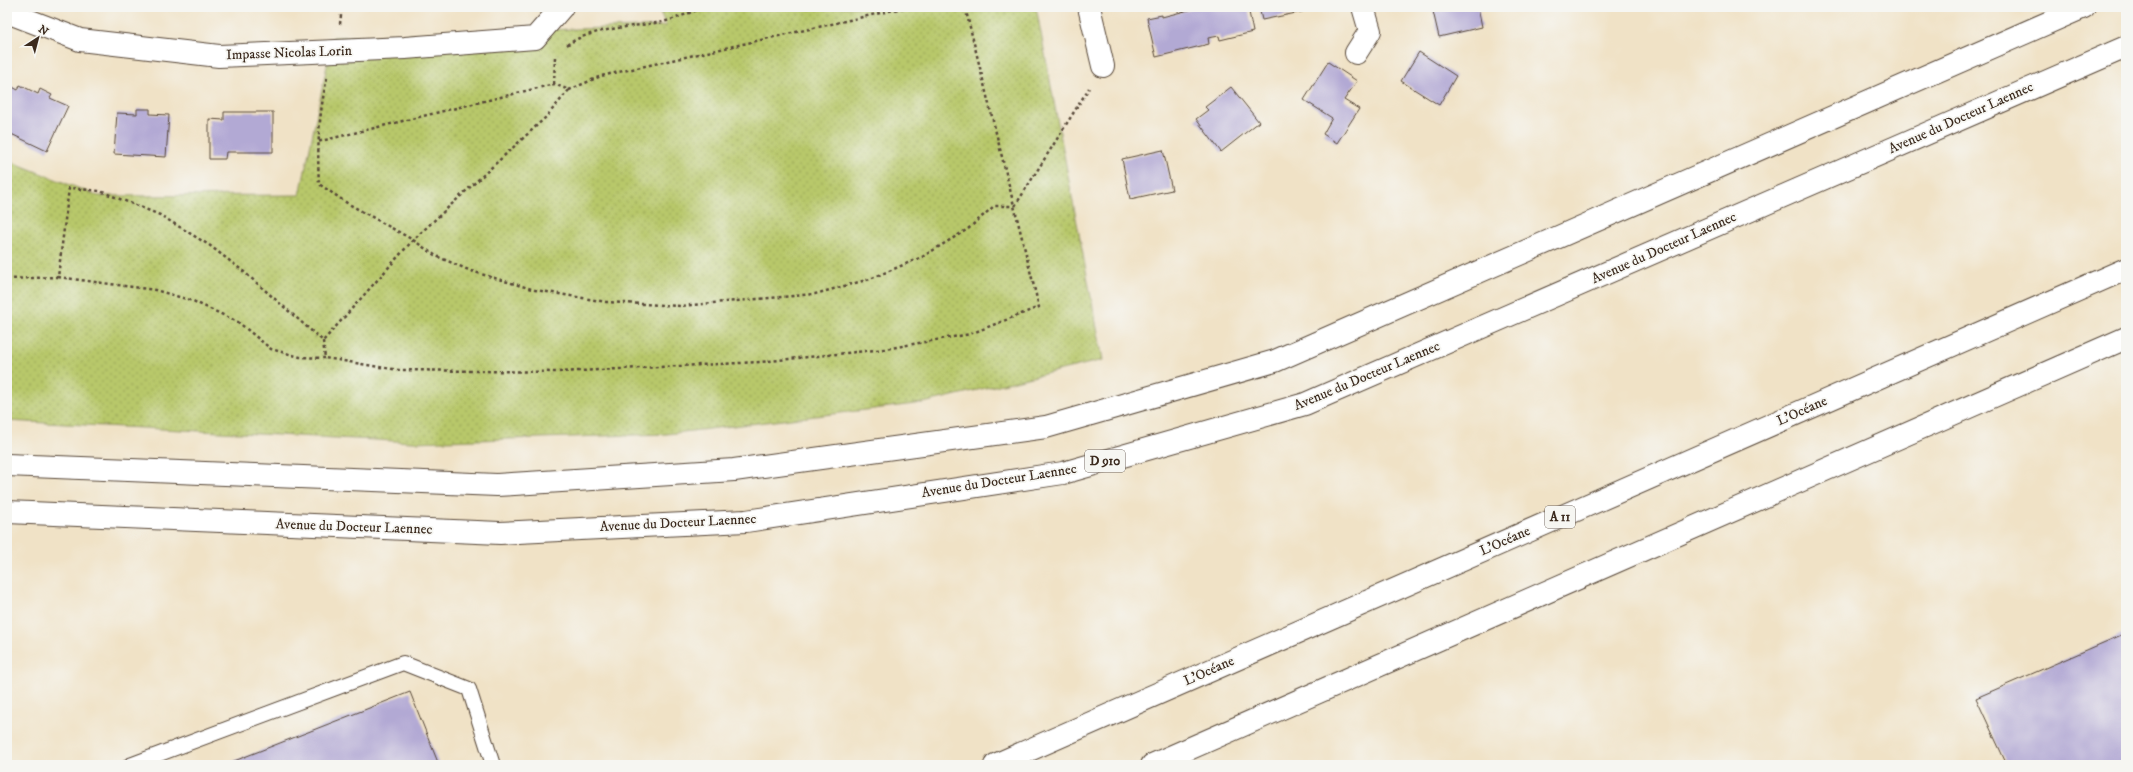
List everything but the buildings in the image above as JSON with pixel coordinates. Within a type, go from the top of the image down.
[{"type":"main road","name":"Impasse Nicolas Lorin","points":[[7,12],[80,40],[219,56],[405,48],[535,38],[562,7]]},
{"type":"main road","points":[[1089,7],[1103,66]]},
{"type":"main road","points":[[1356,53],[1370,31],[1363,7]]},
{"type":"main road","points":[[7,465],[497,485],[734,470],[1046,427],[1275,361],[2084,7]]},
{"type":"main road","name":"Avenue du Docteur Laennec","points":[[7,512],[500,533],[746,521],[1063,473],[1304,404],[2126,47]]},
{"type":"main road","name":"L’Océane","points":[[994,765],[2126,269]]},
{"type":"main road","points":[[1152,765],[2126,338]]},
{"type":"lane","points":[[130,765],[403,663],[468,689],[493,765]]},
{"type":"path","points":[[342,7],[341,20],[321,105],[317,142],[319,184],[382,225],[413,240],[436,256],[471,271],[535,290],[606,302],[680,306],[815,294],[870,279],[922,257],[968,229],[994,206],[1014,206]]},
{"type":"path","points":[[562,49],[574,40],[604,31],[664,21],[706,7]]},
{"type":"path","points":[[323,341],[413,240],[546,117],[569,90],[601,76],[907,7]]},
{"type":"path","points":[[7,279],[58,277],[154,290],[193,301],[238,322],[271,349],[300,358],[325,358],[398,370],[559,372],[760,362],[885,349],[970,334],[1039,307],[965,7]]},
{"type":"path","points":[[554,84],[555,55],[559,52]]},
{"type":"path","points":[[1014,206],[1103,66]]},
{"type":"path","points":[[317,142],[554,84],[569,90]]},
{"type":"path","points":[[58,277],[68,188],[100,191],[160,215],[210,245],[243,270],[323,341],[325,358]]},
{"type":"green space","points":[[658,7],[1036,7],[1103,360],[923,403],[667,434],[413,442],[7,421],[7,160],[98,196],[300,195],[333,37],[666,26]]}]
